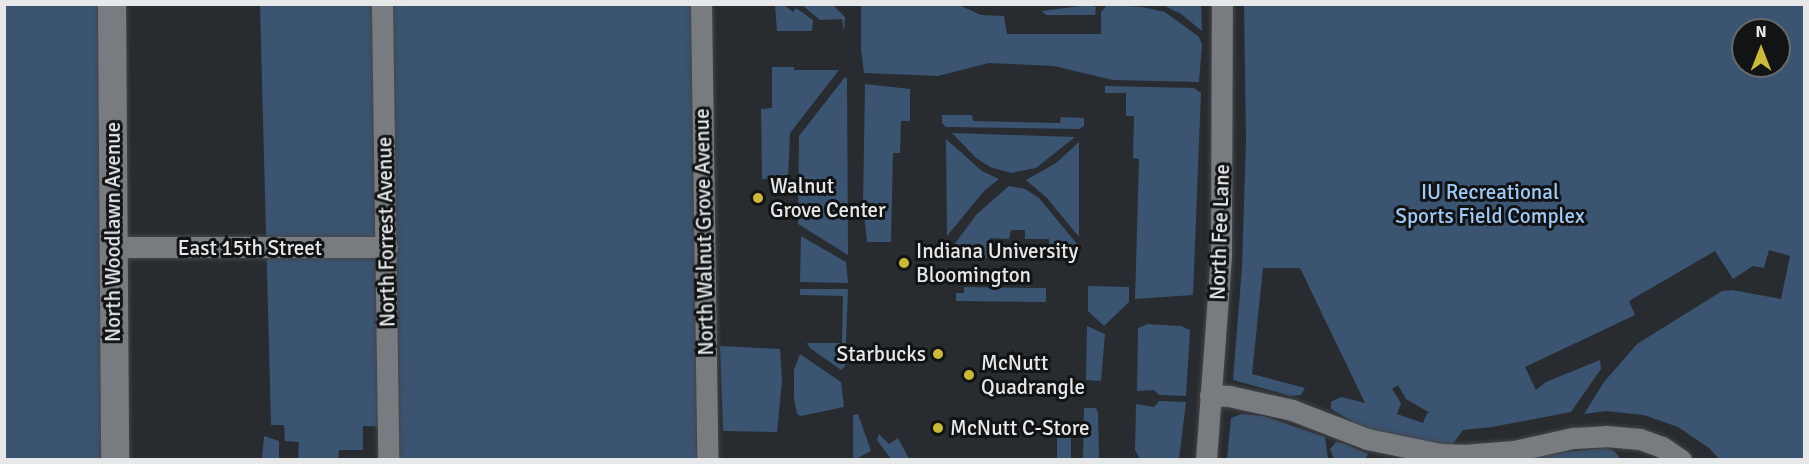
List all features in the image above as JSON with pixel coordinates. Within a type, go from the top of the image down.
[{"type":"street","name":"North Woodlawn Avenue","points":[[112,4],[115,459]]},
{"type":"street","name":"North Forrest Avenue","points":[[382,4],[388,459]]},
{"type":"street","name":"North Walnut Grove Avenue","points":[[700,4],[707,459]]},
{"type":"street","name":"North Fee Lane","points":[[1206,459],[1221,255],[1222,4]]},
{"type":"street","name":"East 15th Street","points":[[113,246],[387,247]]},
{"type":"street","points":[[1210,395],[1260,402],[1308,416],[1392,446],[1440,454],[1463,455],[1514,451],[1573,438],[1606,436],[1640,439],[1662,447],[1681,459]]},
{"type":"green space","points":[[4,5],[116,5],[116,459],[4,459]]},
{"type":"green space","points":[[260,5],[691,5],[697,459],[394,459],[393,427],[363,426],[363,450],[339,450],[338,459],[298,459],[299,442],[285,441],[284,425],[271,425]]},
{"type":"green space","points":[[775,5],[784,5],[793,12],[796,8],[813,20],[812,31],[777,31]]},
{"type":"green space","points":[[802,5],[833,5],[845,17],[844,32],[842,19],[820,20]]},
{"type":"green space","points":[[861,5],[959,5],[981,15],[1004,16],[1007,34],[1101,34],[1101,12],[1107,5],[1142,7],[1165,12],[1199,37],[1202,45],[1199,82],[1113,80],[1054,66],[989,63],[938,76],[864,73],[861,49]]},
{"type":"green space","points":[[1088,5],[1096,7],[1095,15],[1046,15],[1042,11]]},
{"type":"green space","points":[[1163,5],[1201,5],[1202,31],[1181,14]]},
{"type":"green space","name":"IU Recreational Sports Field Complex","points":[[1244,5],[1804,5],[1804,459],[1719,459],[1709,448],[1678,427],[1644,415],[1606,411],[1584,414],[1604,382],[1637,344],[1722,291],[1732,290],[1781,299],[1790,256],[1769,250],[1764,268],[1753,266],[1733,279],[1715,251],[1629,301],[1635,315],[1525,367],[1536,390],[1546,382],[1600,360],[1601,369],[1571,412],[1492,427],[1463,430],[1452,445],[1394,438],[1357,424],[1331,409],[1331,402],[1341,397],[1365,403],[1300,268],[1263,268],[1252,374],[1305,388],[1301,395],[1291,396],[1233,380],[1242,267],[1246,139]],"holes":[[[1398,385],[1406,399],[1430,413],[1427,413],[1423,423],[1397,414],[1401,403],[1392,389]]]},
{"type":"green space","points":[[772,67],[794,67],[794,70],[839,70],[790,133],[788,178],[762,179],[761,109],[772,108]]},
{"type":"green space","points":[[845,77],[847,78],[848,255],[798,224],[799,136]]},
{"type":"green space","points":[[865,84],[910,89],[910,121],[901,121],[900,153],[893,153],[891,242],[867,242],[863,205]]},
{"type":"green space","points":[[1105,86],[1194,88],[1201,93],[1193,295],[1135,299],[1139,159],[1133,158],[1134,116],[1126,116],[1126,93],[1105,93]]},
{"type":"green space","points":[[942,115],[972,115],[973,121],[1060,123],[1061,117],[1084,118],[1084,126],[1079,129],[946,127],[942,123]]},
{"type":"green space","points":[[952,133],[1075,137],[1036,168],[1011,173],[990,167],[976,158]]},
{"type":"green space","points":[[946,139],[982,171],[999,179],[984,191],[947,236]]},
{"type":"green space","points":[[1079,142],[1079,237],[1047,198],[1026,180],[1056,163]]},
{"type":"green space","points":[[1009,186],[1025,189],[1039,198],[1077,244],[1076,254],[1049,254],[1049,239],[1025,239],[1025,230],[1011,230],[1009,239],[990,238],[987,258],[959,257],[957,246],[953,246],[977,214]]},
{"type":"green space","points":[[801,236],[846,262],[848,283],[800,282]]},
{"type":"green space","points":[[1088,286],[1129,287],[1129,302],[1104,326],[1088,311]]},
{"type":"green space","points":[[964,287],[1046,288],[1046,302],[956,301],[956,293],[964,293]]},
{"type":"green space","points":[[800,289],[848,289],[845,366],[841,370],[810,348],[807,343],[842,343],[843,296],[800,295]]},
{"type":"green space","points":[[1148,324],[1181,326],[1190,330],[1186,396],[1159,395],[1154,390],[1137,391],[1138,328]]},
{"type":"green space","points":[[1087,326],[1105,334],[1101,381],[1086,380]]},
{"type":"green space","points":[[720,346],[780,349],[782,381],[777,432],[723,431]]},
{"type":"green space","points":[[800,354],[841,382],[844,407],[801,416],[797,414],[794,398],[794,370]]},
{"type":"green space","points":[[1159,401],[1186,402],[1179,459],[1140,459],[1135,450],[1136,404],[1154,407]]},
{"type":"green space","points":[[1084,408],[1096,408],[1098,413],[1099,459],[1083,459]]},
{"type":"green space","points":[[858,414],[871,451],[856,459],[853,457],[853,415]]},
{"type":"green space","points":[[1241,414],[1263,416],[1325,437],[1328,459],[1227,459],[1231,418]]},
{"type":"green space","points":[[879,434],[889,444],[898,438],[909,459],[891,459],[877,440]]},
{"type":"green space","points":[[264,436],[279,441],[279,459],[262,459]]},
{"type":"green space","points":[[1057,438],[1071,438],[1071,459],[1057,459]]},
{"type":"green space","points":[[1336,442],[1368,454],[1365,459],[1334,459],[1330,449]]},
{"type":"green space","points":[[1607,448],[1621,459],[1530,459],[1565,452]]},
{"type":"place","name":"Walnut Grove Center","points":[[758,198]]},
{"type":"place","name":"Indiana University Bloomington","points":[[904,263]]},
{"type":"place","name":"Starbucks","points":[[938,354]]},
{"type":"place","name":"McNutt Quadrangle","points":[[969,375]]},
{"type":"place","name":"McNutt C-Store","points":[[938,428]]}]
